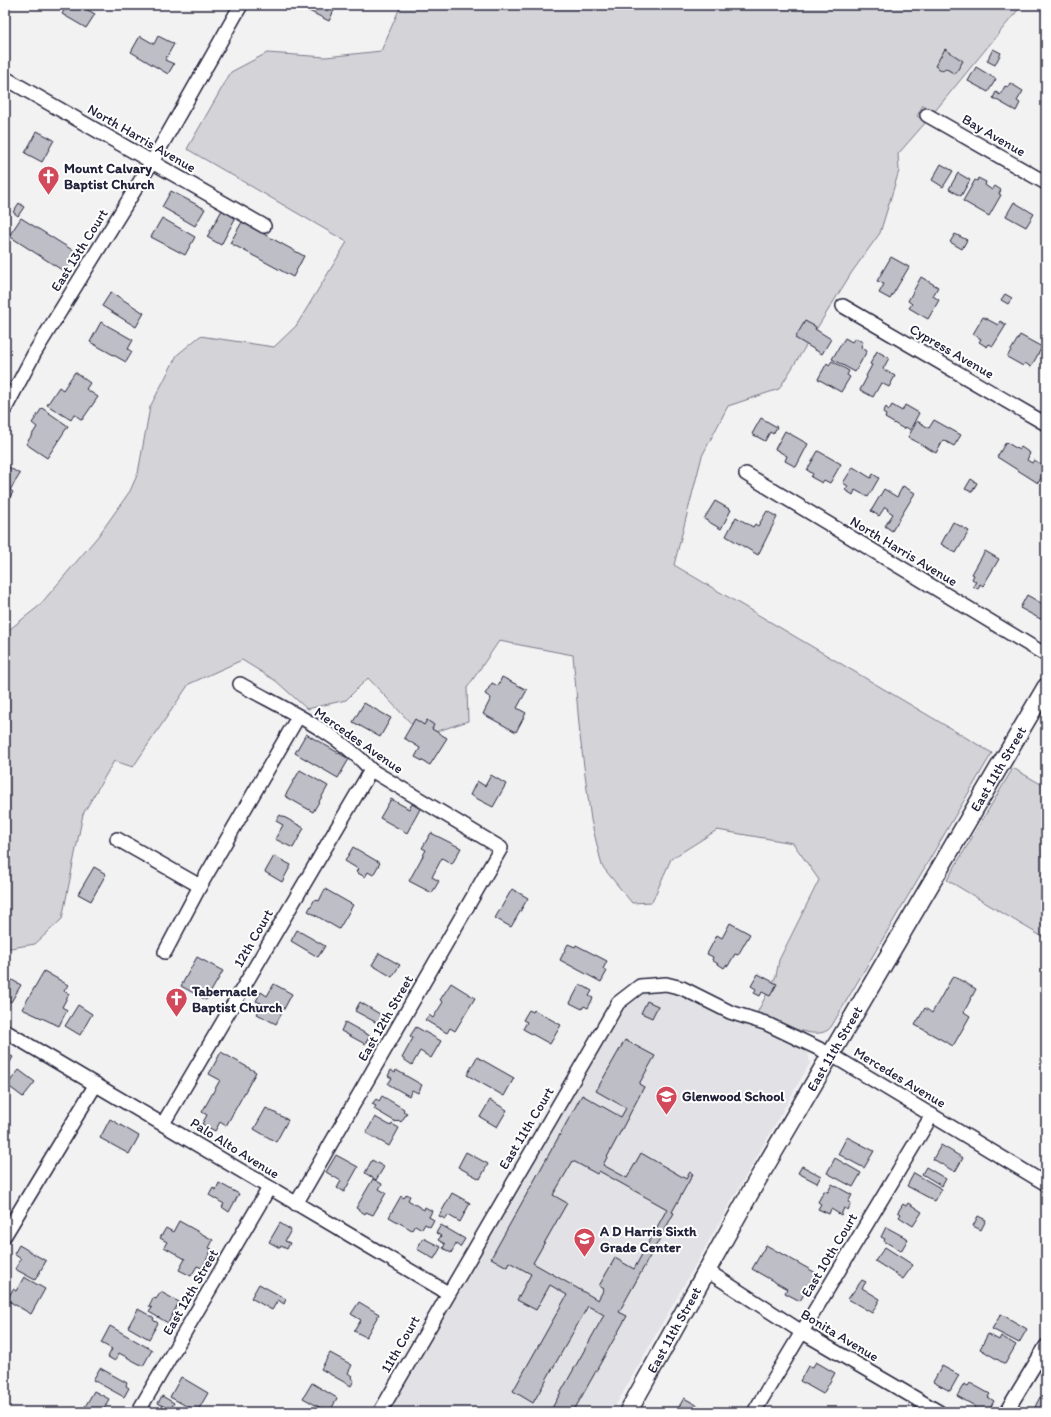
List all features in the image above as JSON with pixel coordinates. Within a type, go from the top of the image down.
[{"type":"main road","name":"East 11th Street","points":[[628,1412],[706,1270],[830,1054],[1046,687]]},
{"type":"street","name":"East 13th Court","points":[[5,409],[35,352],[152,162],[241,5]]},
{"type":"street","name":"North Harris Avenue","points":[[5,78],[264,226]]},
{"type":"street","name":"Bay Avenue","points":[[927,114],[1046,183]]},
{"type":"street","name":"Cypress Avenue","points":[[842,306],[1046,424]]},
{"type":"street","name":"North Harris Avenue","points":[[746,474],[1046,655]]},
{"type":"street","name":"Mercedes Avenue","points":[[240,684],[324,731],[357,754],[371,770],[501,848]]},
{"type":"street","points":[[165,952],[200,886],[298,717]]},
{"type":"street","name":"12th Court","points":[[164,1122],[371,770]]},
{"type":"street","points":[[117,839],[200,886]]},
{"type":"street","name":"East 12th Street","points":[[296,1204],[501,848]]},
{"type":"street","name":"Mercedes Avenue","points":[[640,986],[666,984],[682,988],[730,1012],[765,1023],[830,1054],[1046,1184]]},
{"type":"street","name":"East 11th Court","points":[[448,1293],[618,1003],[640,986]]},
{"type":"street","name":"Palo Alto Avenue","points":[[5,1031],[164,1122],[269,1188],[448,1293]]},
{"type":"street","points":[[5,1235],[96,1084]]},
{"type":"street","name":"East 10th Court","points":[[754,1412],[932,1115]]},
{"type":"street","name":"East 12th Street","points":[[138,1412],[269,1188]]},
{"type":"street","name":"Bonita Avenue","points":[[706,1270],[802,1332],[939,1412]]},
{"type":"street","name":"11th Court","points":[[380,1412],[448,1293]]},
{"type":"street","points":[[1006,1412],[1046,1346]]},
{"type":"shaded area","points":[[401,5],[1022,5],[935,111],[923,105],[917,116],[926,122],[898,154],[899,171],[880,233],[852,272],[779,389],[728,406],[702,456],[674,565],[992,753],[831,1027],[824,1032],[806,1032],[795,1029],[757,1013],[776,976],[779,960],[819,880],[793,843],[717,830],[671,859],[652,902],[632,903],[602,866],[591,820],[580,736],[573,655],[499,641],[467,688],[468,721],[423,736],[368,678],[346,700],[307,709],[276,681],[242,660],[189,684],[133,767],[114,761],[83,814],[62,919],[35,944],[5,949],[5,633],[39,606],[99,535],[130,491],[138,473],[150,407],[177,355],[200,336],[274,347],[296,326],[347,242],[187,149],[231,72],[267,53],[326,57],[381,51]]},
{"type":"shaded area","points":[[1013,768],[1046,787],[1046,939],[947,880]]},
{"type":"shaded area","points":[[668,989],[804,1049],[808,1053],[810,1063],[612,1412],[394,1412],[391,1404],[579,1083],[629,1001],[643,990]]},
{"type":"building","points":[[67,5],[89,5],[86,9],[95,14],[86,28],[62,14]]},
{"type":"building","points":[[302,5],[336,6],[329,21],[301,7]]},
{"type":"building","points":[[140,36],[154,44],[158,36],[174,44],[165,60],[174,64],[168,74],[131,52]]},
{"type":"building","points":[[945,49],[963,61],[955,74],[945,68],[943,71],[935,66]]},
{"type":"building","points":[[993,49],[1001,53],[995,65],[987,61]]},
{"type":"building","points":[[976,67],[996,79],[988,92],[968,81]]},
{"type":"building","points":[[1010,83],[1023,91],[1017,101],[1020,103],[1016,111],[993,98],[996,92],[1000,95],[1005,86],[1008,87]]},
{"type":"building","points":[[37,131],[54,140],[42,162],[25,153]]},
{"type":"building","points":[[941,164],[953,171],[943,187],[932,180]]},
{"type":"building","points":[[958,173],[970,180],[961,196],[949,189]]},
{"type":"building","points":[[978,178],[986,182],[985,185],[992,190],[995,186],[1001,190],[999,194],[1001,195],[989,216],[963,201],[975,180],[977,181]]},
{"type":"building","points":[[171,191],[205,209],[195,226],[162,207]]},
{"type":"building","points":[[1014,202],[1034,214],[1026,227],[1006,216]]},
{"type":"building","points":[[19,203],[24,207],[18,216],[13,212]]},
{"type":"building","points":[[222,210],[236,217],[221,245],[207,237]]},
{"type":"building","points":[[21,218],[77,253],[65,272],[9,236]]},
{"type":"building","points":[[162,218],[195,237],[185,255],[151,237]]},
{"type":"building","points":[[242,222],[304,256],[293,277],[230,243]]},
{"type":"building","points":[[955,234],[967,240],[962,249],[950,242]]},
{"type":"building","points":[[891,257],[909,267],[890,299],[879,293],[884,284],[877,281]]},
{"type":"building","points":[[921,277],[938,287],[933,296],[939,300],[928,319],[909,308],[912,304],[908,301]]},
{"type":"building","points":[[111,292],[144,313],[136,327],[102,306]]},
{"type":"building","points":[[1005,294],[1012,298],[1008,304],[1001,300]]},
{"type":"building","points":[[983,317],[998,325],[1000,321],[1006,325],[993,346],[989,344],[987,347],[979,342],[981,339],[973,334]]},
{"type":"building","points":[[805,321],[816,327],[815,329],[831,339],[822,354],[795,338]]},
{"type":"building","points":[[101,322],[133,340],[128,349],[132,352],[126,362],[90,342]]},
{"type":"building","points":[[1020,335],[1042,347],[1031,367],[1025,363],[1023,366],[1007,357]]},
{"type":"building","points":[[845,338],[852,342],[855,338],[863,342],[861,347],[867,351],[855,372],[832,359]]},
{"type":"building","points":[[877,351],[889,358],[883,369],[895,376],[889,387],[881,383],[873,397],[860,390],[872,365],[870,364]]},
{"type":"building","points":[[832,361],[849,371],[847,375],[850,377],[841,392],[818,379],[827,363],[829,365]]},
{"type":"building","points":[[75,372],[90,383],[86,389],[98,397],[82,420],[74,414],[71,420],[47,405],[59,387],[63,390]]},
{"type":"building","points":[[892,405],[902,411],[905,405],[919,413],[910,430],[906,427],[904,429],[885,418],[886,415],[883,413],[886,407],[889,410]]},
{"type":"building","points":[[42,408],[68,426],[47,458],[26,444],[37,427],[32,423]]},
{"type":"building","points":[[761,418],[777,427],[773,434],[770,432],[765,441],[752,434]]},
{"type":"building","points":[[934,420],[961,435],[954,446],[943,440],[936,453],[908,437],[917,421],[929,428]]},
{"type":"building","points":[[785,431],[808,444],[796,467],[785,461],[787,456],[775,449]]},
{"type":"building","points":[[1006,442],[1019,450],[1021,447],[1030,453],[1027,460],[1032,463],[1034,460],[1046,467],[1046,470],[1038,483],[997,457]]},
{"type":"building","points":[[818,451],[841,464],[830,483],[824,480],[822,483],[811,477],[813,474],[807,470]]},
{"type":"building","points":[[5,465],[20,474],[10,490],[13,492],[9,499],[5,498]]},
{"type":"building","points":[[853,467],[871,478],[873,474],[879,478],[868,497],[855,490],[853,495],[845,490],[848,486],[843,483]]},
{"type":"building","points":[[971,479],[977,483],[972,492],[965,489]]},
{"type":"building","points":[[903,486],[915,493],[892,531],[885,526],[893,514],[887,510],[888,509],[885,507],[879,516],[871,511],[884,489],[897,497]]},
{"type":"building","points":[[715,501],[731,510],[721,529],[704,519]]},
{"type":"building","points":[[767,511],[777,517],[758,555],[726,536],[736,517],[753,527],[755,524],[758,526]]},
{"type":"building","points":[[953,522],[969,531],[956,553],[941,544]]},
{"type":"building","points":[[985,551],[999,559],[983,586],[980,584],[978,589],[973,586],[976,582],[972,579],[974,575],[972,574]]},
{"type":"building","points":[[1027,595],[1046,606],[1046,622],[1020,608]]},
{"type":"building","points":[[502,677],[527,690],[517,708],[526,713],[516,732],[483,714],[491,698],[485,694],[492,683],[498,686]]},
{"type":"building","points":[[364,703],[391,718],[380,737],[353,722]]},
{"type":"building","points":[[415,719],[424,725],[427,720],[434,725],[432,729],[447,738],[430,765],[415,757],[420,748],[404,738]]},
{"type":"building","points":[[306,734],[349,759],[338,778],[295,753]]},
{"type":"building","points":[[300,770],[328,786],[313,812],[285,796]]},
{"type":"building","points":[[491,775],[506,784],[493,807],[470,795],[477,781],[485,786]]},
{"type":"building","points":[[391,799],[409,809],[412,804],[420,809],[407,833],[380,818]]},
{"type":"building","points":[[280,815],[304,828],[293,848],[275,839],[283,825],[276,821]]},
{"type":"building","points":[[431,833],[461,848],[452,864],[442,858],[432,877],[439,881],[432,893],[409,881],[426,850],[422,848]]},
{"type":"building","points":[[353,847],[380,863],[373,875],[368,872],[365,877],[356,872],[358,869],[345,861]]},
{"type":"building","points":[[274,856],[291,865],[282,882],[265,872]]},
{"type":"building","points":[[94,867],[106,874],[91,901],[78,894]]},
{"type":"building","points":[[325,889],[353,905],[339,929],[308,911],[315,899],[319,901]]},
{"type":"building","points":[[512,889],[528,898],[511,927],[495,918]]},
{"type":"building","points":[[730,923],[750,934],[738,955],[735,954],[728,966],[726,965],[724,968],[712,960],[713,957],[707,954],[717,935],[722,938]]},
{"type":"building","points":[[297,930],[325,946],[318,957],[291,941]]},
{"type":"building","points":[[568,944],[575,947],[576,945],[607,961],[603,969],[607,971],[601,982],[560,960]]},
{"type":"building","points":[[379,953],[400,965],[392,977],[372,965]]},
{"type":"building","points":[[197,957],[223,971],[206,1000],[181,986]]},
{"type":"building","points":[[44,971],[68,985],[64,991],[69,994],[62,1007],[67,1010],[59,1026],[22,1009]]},
{"type":"building","points":[[758,974],[777,984],[770,996],[762,992],[760,996],[754,993],[756,989],[751,986]]},
{"type":"building","points":[[5,976],[21,985],[11,1002],[5,998]]},
{"type":"building","points":[[953,976],[976,989],[964,1012],[970,1016],[953,1046],[915,1025],[925,1008],[932,1013]]},
{"type":"building","points":[[451,983],[475,998],[455,1031],[450,1028],[447,1033],[425,1020],[429,1015],[433,1018],[443,1002],[440,1000]]},
{"type":"building","points":[[274,984],[292,994],[276,1024],[257,1014],[263,1004],[256,1001],[261,992],[267,996]]},
{"type":"building","points":[[580,984],[592,991],[589,996],[593,998],[588,1008],[584,1006],[582,1009],[570,1003]]},
{"type":"building","points":[[647,1001],[658,1006],[652,1018],[641,1013]]},
{"type":"building","points":[[360,1002],[383,1016],[379,1024],[355,1011]]},
{"type":"building","points":[[78,1005],[92,1014],[80,1035],[65,1026]]},
{"type":"building","points":[[529,1010],[533,1012],[534,1010],[561,1025],[550,1044],[523,1029],[527,1022],[523,1020]]},
{"type":"building","points":[[345,1022],[370,1036],[365,1044],[341,1031]]},
{"type":"building","points":[[416,1027],[441,1041],[431,1058],[420,1051],[412,1065],[402,1058],[413,1038],[410,1036]]},
{"type":"building","points":[[625,1040],[655,1056],[639,1084],[644,1087],[603,1165],[627,1178],[641,1153],[686,1179],[690,1172],[693,1174],[672,1212],[674,1213],[619,1312],[627,1316],[573,1412],[559,1412],[552,1408],[604,1315],[588,1306],[533,1403],[513,1391],[567,1295],[550,1285],[536,1310],[517,1300],[531,1274],[509,1262],[507,1267],[491,1258],[582,1095],[621,1117],[626,1108],[596,1091]],"holes":[[[573,1161],[597,1174],[599,1171],[667,1209],[634,1269],[615,1258],[599,1286],[604,1289],[598,1300],[533,1263],[567,1203],[553,1195]]]},
{"type":"building","points":[[221,1052],[256,1072],[226,1126],[220,1122],[215,1131],[202,1124],[207,1115],[202,1112],[220,1080],[209,1074]]},
{"type":"building","points":[[5,1053],[13,1057],[5,1071]]},
{"type":"building","points":[[477,1057],[514,1078],[504,1096],[467,1075]]},
{"type":"building","points":[[19,1070],[35,1082],[23,1097],[7,1085]]},
{"type":"building","points":[[391,1070],[395,1073],[396,1070],[422,1085],[418,1093],[412,1090],[409,1096],[388,1084],[392,1078],[388,1076]]},
{"type":"building","points":[[382,1096],[404,1109],[403,1111],[407,1113],[401,1122],[398,1120],[396,1122],[374,1109],[376,1106],[372,1104],[376,1099],[379,1101]]},
{"type":"building","points":[[490,1100],[507,1110],[497,1127],[480,1117]]},
{"type":"building","points":[[266,1108],[288,1120],[276,1142],[254,1129]]},
{"type":"building","points":[[375,1117],[391,1126],[392,1124],[399,1128],[389,1146],[366,1133]]},
{"type":"building","points":[[110,1119],[139,1136],[129,1154],[100,1138]]},
{"type":"building","points":[[847,1137],[874,1151],[864,1168],[838,1154]]},
{"type":"building","points":[[941,1145],[963,1158],[955,1172],[933,1159]]},
{"type":"building","points":[[466,1152],[488,1164],[480,1179],[458,1167]]},
{"type":"building","points":[[336,1155],[358,1167],[344,1192],[337,1188],[341,1181],[326,1172]]},
{"type":"building","points":[[835,1158],[861,1173],[853,1187],[827,1173]]},
{"type":"building","points":[[372,1160],[384,1167],[376,1180],[365,1173]]},
{"type":"building","points":[[802,1166],[821,1176],[817,1183],[798,1173]]},
{"type":"building","points":[[926,1167],[946,1179],[942,1186],[922,1174]]},
{"type":"building","points":[[914,1173],[942,1189],[935,1201],[907,1186]]},
{"type":"building","points":[[373,1179],[382,1184],[379,1189],[386,1193],[373,1215],[366,1212],[365,1214],[356,1208]]},
{"type":"building","points":[[219,1183],[239,1194],[229,1212],[222,1207],[224,1204],[209,1195],[213,1188],[216,1190]]},
{"type":"building","points":[[832,1184],[852,1195],[848,1202],[851,1203],[848,1210],[844,1208],[841,1215],[831,1209],[829,1214],[818,1209],[821,1204],[818,1202],[824,1191],[828,1192]]},
{"type":"building","points":[[452,1193],[470,1203],[460,1222],[448,1215],[445,1219],[439,1216]]},
{"type":"building","points":[[407,1194],[410,1196],[408,1200],[424,1210],[425,1207],[432,1211],[429,1217],[434,1220],[430,1227],[425,1224],[422,1229],[415,1225],[412,1230],[389,1217],[401,1196],[404,1198]]},
{"type":"building","points":[[908,1203],[922,1212],[913,1226],[899,1217],[901,1214],[898,1212],[903,1204],[906,1206]]},
{"type":"building","points":[[978,1216],[986,1220],[981,1230],[973,1226]]},
{"type":"building","points":[[179,1221],[213,1240],[209,1248],[212,1249],[202,1268],[197,1266],[191,1276],[179,1270],[185,1259],[164,1247],[167,1242],[160,1238],[166,1228],[173,1232]]},
{"type":"building","points":[[280,1223],[291,1230],[285,1241],[290,1243],[287,1249],[281,1246],[280,1248],[269,1242]]},
{"type":"building","points":[[441,1225],[465,1239],[460,1247],[456,1244],[451,1253],[443,1248],[445,1244],[438,1240],[441,1236],[436,1233]]},
{"type":"building","points":[[886,1227],[908,1239],[901,1251],[884,1241],[885,1239],[881,1237]]},
{"type":"building","points":[[423,1238],[441,1247],[434,1259],[417,1249]]},
{"type":"building","points":[[19,1245],[46,1261],[35,1280],[15,1269],[21,1259],[14,1254]]},
{"type":"building","points":[[766,1245],[816,1273],[800,1301],[785,1293],[787,1289],[752,1269]]},
{"type":"building","points":[[885,1247],[913,1265],[903,1279],[875,1261]]},
{"type":"building","points":[[24,1277],[45,1289],[31,1314],[7,1300],[13,1289],[16,1291]]},
{"type":"building","points":[[862,1280],[866,1282],[862,1288],[880,1299],[872,1313],[848,1299]]},
{"type":"building","points":[[259,1284],[286,1299],[284,1304],[278,1300],[272,1310],[251,1298]]},
{"type":"building","points":[[161,1292],[179,1302],[168,1323],[149,1312],[152,1308],[149,1306],[153,1298],[156,1299]]},
{"type":"building","points":[[359,1302],[379,1314],[366,1337],[354,1331],[361,1320],[351,1314]]},
{"type":"building","points":[[138,1309],[154,1318],[153,1320],[158,1323],[149,1339],[128,1327]]},
{"type":"building","points":[[1001,1314],[1027,1329],[1019,1343],[992,1329]]},
{"type":"building","points":[[110,1326],[152,1350],[143,1366],[119,1353],[115,1361],[108,1357],[112,1349],[101,1343]]},
{"type":"building","points":[[988,1334],[999,1340],[1001,1336],[1016,1345],[1005,1364],[980,1349]]},
{"type":"building","points":[[330,1353],[352,1365],[348,1373],[354,1380],[351,1386],[321,1369]]},
{"type":"building","points":[[816,1362],[835,1373],[823,1394],[800,1381],[808,1366],[812,1368]]},
{"type":"building","points":[[942,1366],[959,1375],[950,1391],[933,1382]]},
{"type":"building","points":[[100,1368],[127,1383],[126,1386],[129,1388],[124,1397],[93,1380]]},
{"type":"building","points":[[181,1377],[208,1393],[197,1412],[170,1397]]},
{"type":"building","points":[[312,1383],[337,1398],[332,1408],[336,1411],[335,1412],[328,1412],[303,1398]]},
{"type":"building","points":[[970,1383],[990,1394],[988,1397],[994,1401],[988,1412],[979,1412],[974,1409],[975,1406],[957,1396],[964,1384],[968,1386]]},
{"type":"building","points":[[94,1391],[109,1399],[102,1412],[82,1412]]},
{"type":"building","points":[[162,1396],[174,1403],[170,1410],[158,1403]]},
{"type":"building","points":[[1040,1397],[1046,1401],[1046,1412],[1035,1407]]},
{"type":"building","points":[[684,1398],[709,1412],[676,1412]]},
{"type":"place","name":"Mount Calvary Baptist Church","points":[[48,196]]},
{"type":"place","name":"Tabernacle Baptist Church","points":[[176,1018]]},
{"type":"place","name":"Glenwood School","points":[[666,1116]]},
{"type":"place","name":"A D Harris Sixth Grade Center","points":[[584,1258]]}]
